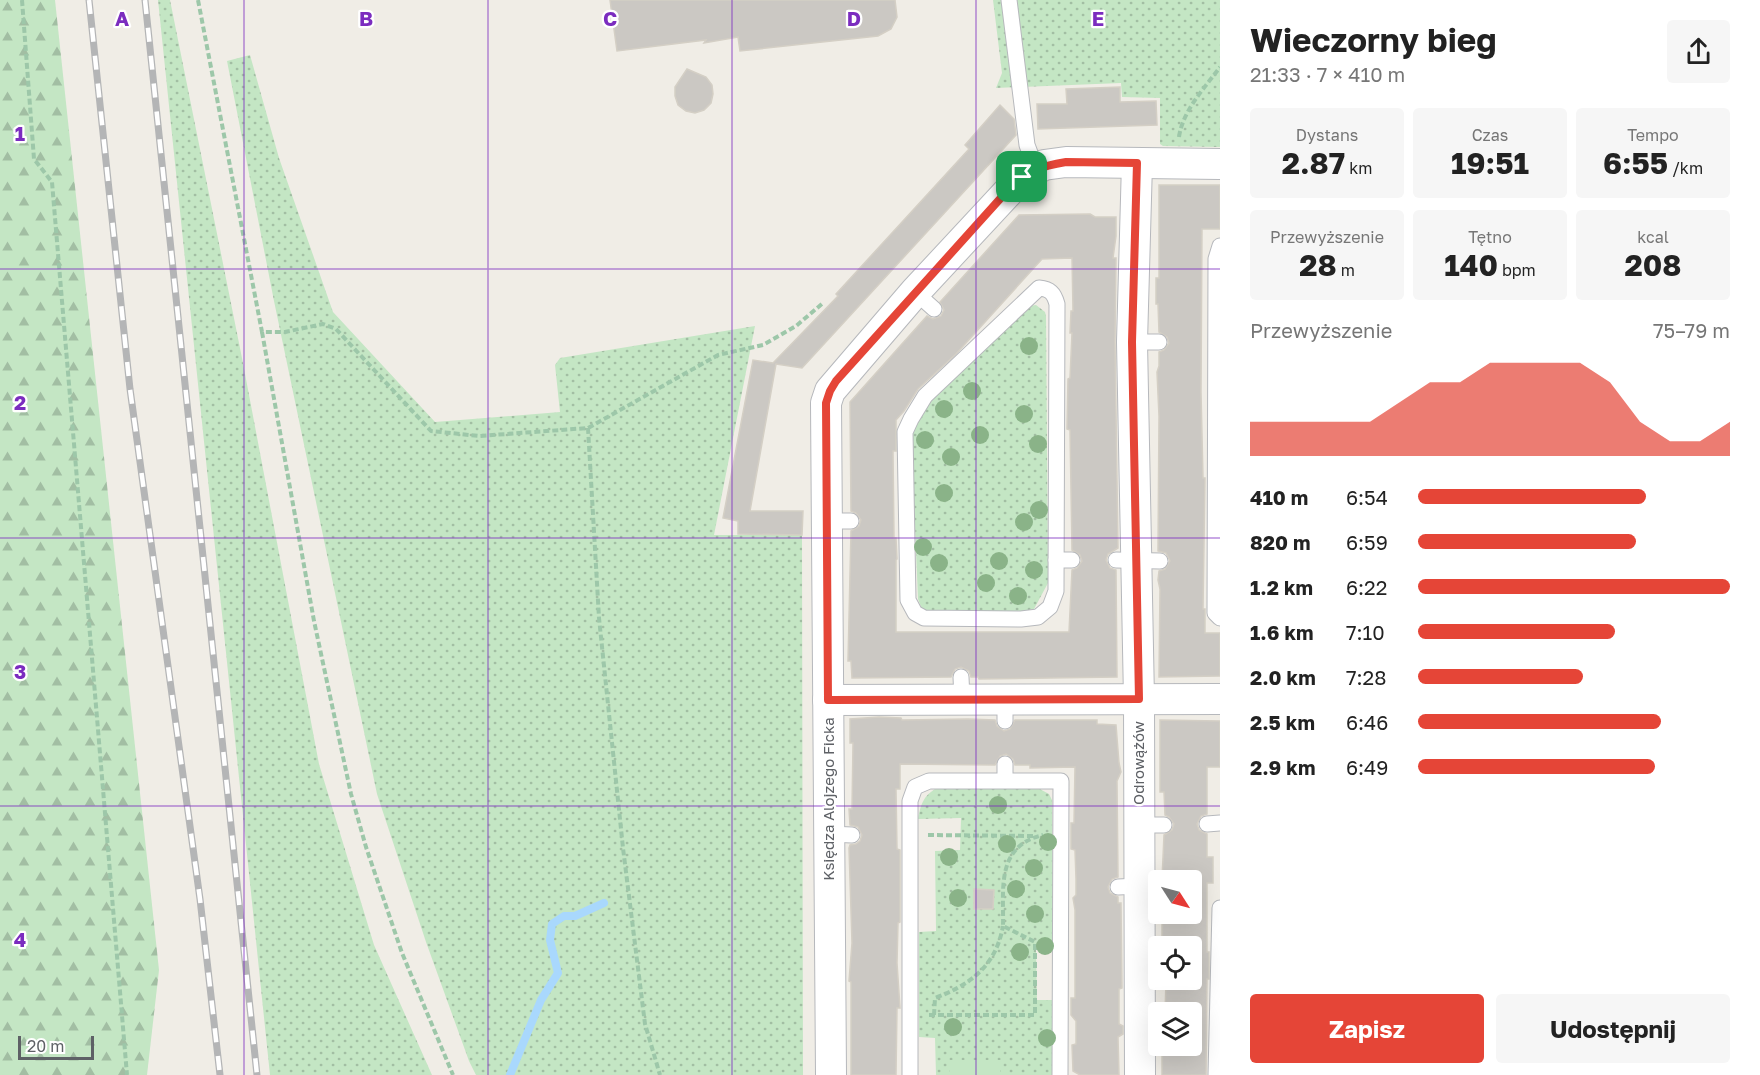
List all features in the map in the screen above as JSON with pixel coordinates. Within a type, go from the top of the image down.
[{"type":"street","name":"Księdza Alojzego Ficka","points":[[831,1075],[840,834],[828,700],[838,521],[826,403],[830,391],[925,301],[1008,190],[1022,177],[1044,165],[1066,162],[1220,164]]},
{"type":"street","name":"Odrowążów","points":[[1137,163],[1135,350],[1139,699],[1152,825],[1129,887],[1140,1075]]},
{"type":"street","points":[[828,700],[961,688],[1005,710],[1139,699],[1220,699]]},
{"type":"lane","points":[[1010,0],[1027,145],[1036,169]]},
{"type":"lane","points":[[1220,246],[1216,259],[1209,340],[1209,562],[1215,613],[1220,618]]},
{"type":"lane","points":[[1039,288],[1048,289],[1055,296],[1064,357],[1056,560],[1056,591],[1050,607],[1038,617],[961,626],[924,618],[915,613],[908,600],[900,520],[905,432],[925,396],[971,343],[1039,288]]},
{"type":"lane","points":[[1056,560],[1072,560]]},
{"type":"lane","points":[[910,1075],[903,835],[910,801],[915,787],[928,781],[1005,772],[1061,781],[1061,834],[1068,887],[1060,1075]]},
{"type":"lane","points":[[1216,1075],[1220,908]]},
{"type":"path","points":[[22,0],[34,159],[52,182],[127,1075]]},
{"type":"path","points":[[198,0],[262,332],[314,621],[351,794],[366,847],[402,953],[453,1075]]},
{"type":"path","points":[[1176,164],[1181,123],[1220,67]]},
{"type":"path","points":[[262,332],[285,332],[323,324],[336,329],[431,431],[479,436],[588,428],[718,355],[763,345],[796,326],[823,303]]},
{"type":"path","points":[[588,428],[599,618],[623,848],[645,1024],[660,1075]]},
{"type":"path","points":[[903,835],[1038,836],[1061,834]]},
{"type":"path","points":[[934,1016],[935,998],[964,986],[995,954],[1001,940],[1003,926],[1002,892],[1005,870],[1019,846],[1038,836]]},
{"type":"path","points":[[910,1015],[1035,1015],[1035,942],[1003,926]]},
{"type":"green space","points":[[0,0],[55,0],[159,970],[147,1075],[0,1075]]},
{"type":"green space","points":[[158,0],[170,0],[242,358],[319,764],[374,945],[432,1075],[270,1075]]},
{"type":"green space","points":[[993,0],[1220,0],[1220,147],[1163,146],[1160,144],[1160,98],[1122,97],[1121,83],[996,88],[1002,73]]},
{"type":"green space","points":[[250,55],[279,158],[333,312],[435,422],[560,412],[555,365],[560,358],[755,326],[714,535],[802,535],[803,1075],[476,1075],[426,942],[377,794],[274,301],[227,61]]},
{"type":"green space","points":[[1036,305],[1045,312],[1046,316],[1048,583],[1034,609],[929,613],[921,607],[918,599],[911,432],[924,407],[1029,306]]},
{"type":"green space","points":[[1036,787],[1049,794],[1052,800],[1053,949],[1036,950],[1037,1000],[1053,1000],[1053,1075],[936,1075],[935,1038],[919,1037],[919,932],[936,931],[935,851],[960,850],[961,818],[918,819],[922,805],[926,797],[937,788]]},
{"type":"green space","points":[[950,1060],[1000,1060],[1000,1075],[950,1075]]},
{"type":"building","points":[[610,0],[895,0],[897,17],[891,29],[878,36],[740,51],[738,37],[704,43],[706,40],[617,51]]},
{"type":"building","points":[[687,69],[706,77],[712,85],[711,103],[704,110],[695,113],[686,111],[678,105],[675,96],[675,87]]},
{"type":"building","points":[[1120,87],[1120,102],[1156,101],[1157,125],[1038,129],[1037,104],[1067,104],[1066,89]]},
{"type":"building","points":[[1000,105],[1014,119],[1016,135],[802,368],[776,364],[750,511],[803,511],[802,535],[738,534],[738,521],[723,518],[753,360],[773,363],[838,296],[836,294],[969,149],[965,145]]},
{"type":"building","points":[[1159,185],[1220,185],[1220,229],[1202,229],[1201,392],[1203,478],[1205,478],[1203,609],[1205,609],[1205,633],[1220,633],[1220,676],[1159,677],[1160,589],[1158,580],[1159,571],[1165,569],[1170,561],[1166,553],[1158,551],[1157,372],[1159,352],[1164,350],[1169,343],[1167,337],[1159,332],[1158,304],[1156,304],[1156,278],[1159,278]]},
{"type":"building","points":[[1090,214],[1095,217],[1116,217],[1113,258],[1116,258],[1118,548],[1108,554],[1106,560],[1110,568],[1116,570],[1117,677],[979,679],[971,677],[969,671],[961,667],[955,669],[951,677],[852,678],[851,661],[848,661],[851,531],[859,526],[861,520],[856,513],[851,511],[850,402],[927,316],[933,319],[941,316],[944,310],[940,302],[1019,215]],"holes":[[[1072,258],[1073,311],[1071,311],[1067,429],[1070,430],[1072,550],[1080,555],[1082,561],[1077,568],[1072,570],[1069,632],[896,632],[897,559],[896,538],[894,538],[893,451],[896,451],[896,420],[918,389],[956,354],[1042,259]]]},
{"type":"building","points":[[901,718],[902,720],[995,720],[997,726],[1004,731],[1010,729],[1015,720],[1097,720],[1097,724],[1116,725],[1121,772],[1117,781],[1118,877],[1112,879],[1108,887],[1110,893],[1118,897],[1118,903],[1121,903],[1122,988],[1119,989],[1119,1024],[1123,1026],[1123,1034],[1118,1037],[1119,1075],[1080,1075],[1073,1071],[1072,1045],[1076,1044],[1076,1021],[1071,1015],[1071,998],[1075,998],[1073,898],[1076,895],[1076,879],[1075,850],[1071,849],[1071,823],[1074,823],[1075,767],[1030,768],[1030,765],[1015,765],[1013,759],[1006,754],[1000,756],[995,765],[900,764],[900,789],[896,789],[897,849],[900,850],[900,922],[898,923],[897,963],[900,1008],[897,1008],[896,1075],[851,1075],[851,982],[849,981],[852,943],[849,848],[850,845],[860,841],[862,835],[858,827],[850,825],[853,743],[850,743],[850,719]]},
{"type":"building","points":[[1160,720],[1220,721],[1220,767],[1207,767],[1207,814],[1201,816],[1197,824],[1199,830],[1207,834],[1207,857],[1213,857],[1213,883],[1207,883],[1209,979],[1207,979],[1206,1075],[1162,1075],[1162,1056],[1202,1056],[1202,1002],[1165,1002],[1166,990],[1202,990],[1202,936],[1162,936],[1162,924],[1202,924],[1202,870],[1162,870],[1164,835],[1172,830],[1174,824],[1165,815],[1164,792],[1160,792]]},
{"type":"building","points":[[974,889],[994,890],[993,909],[974,909]]},
{"type":"waterway","points":[[510,1075],[541,1000],[558,973],[550,940],[552,924],[564,916],[575,916],[604,903]]},
{"type":"railway","points":[[89,0],[130,389],[200,899],[220,1075]]},
{"type":"railway","points":[[145,0],[257,1075]]},
{"type":"route","points":[[1066,162],[1137,163],[1132,342],[1139,699],[828,700],[826,403],[830,391],[836,381],[915,292],[1022,177],[1044,165],[1066,162]]}]
